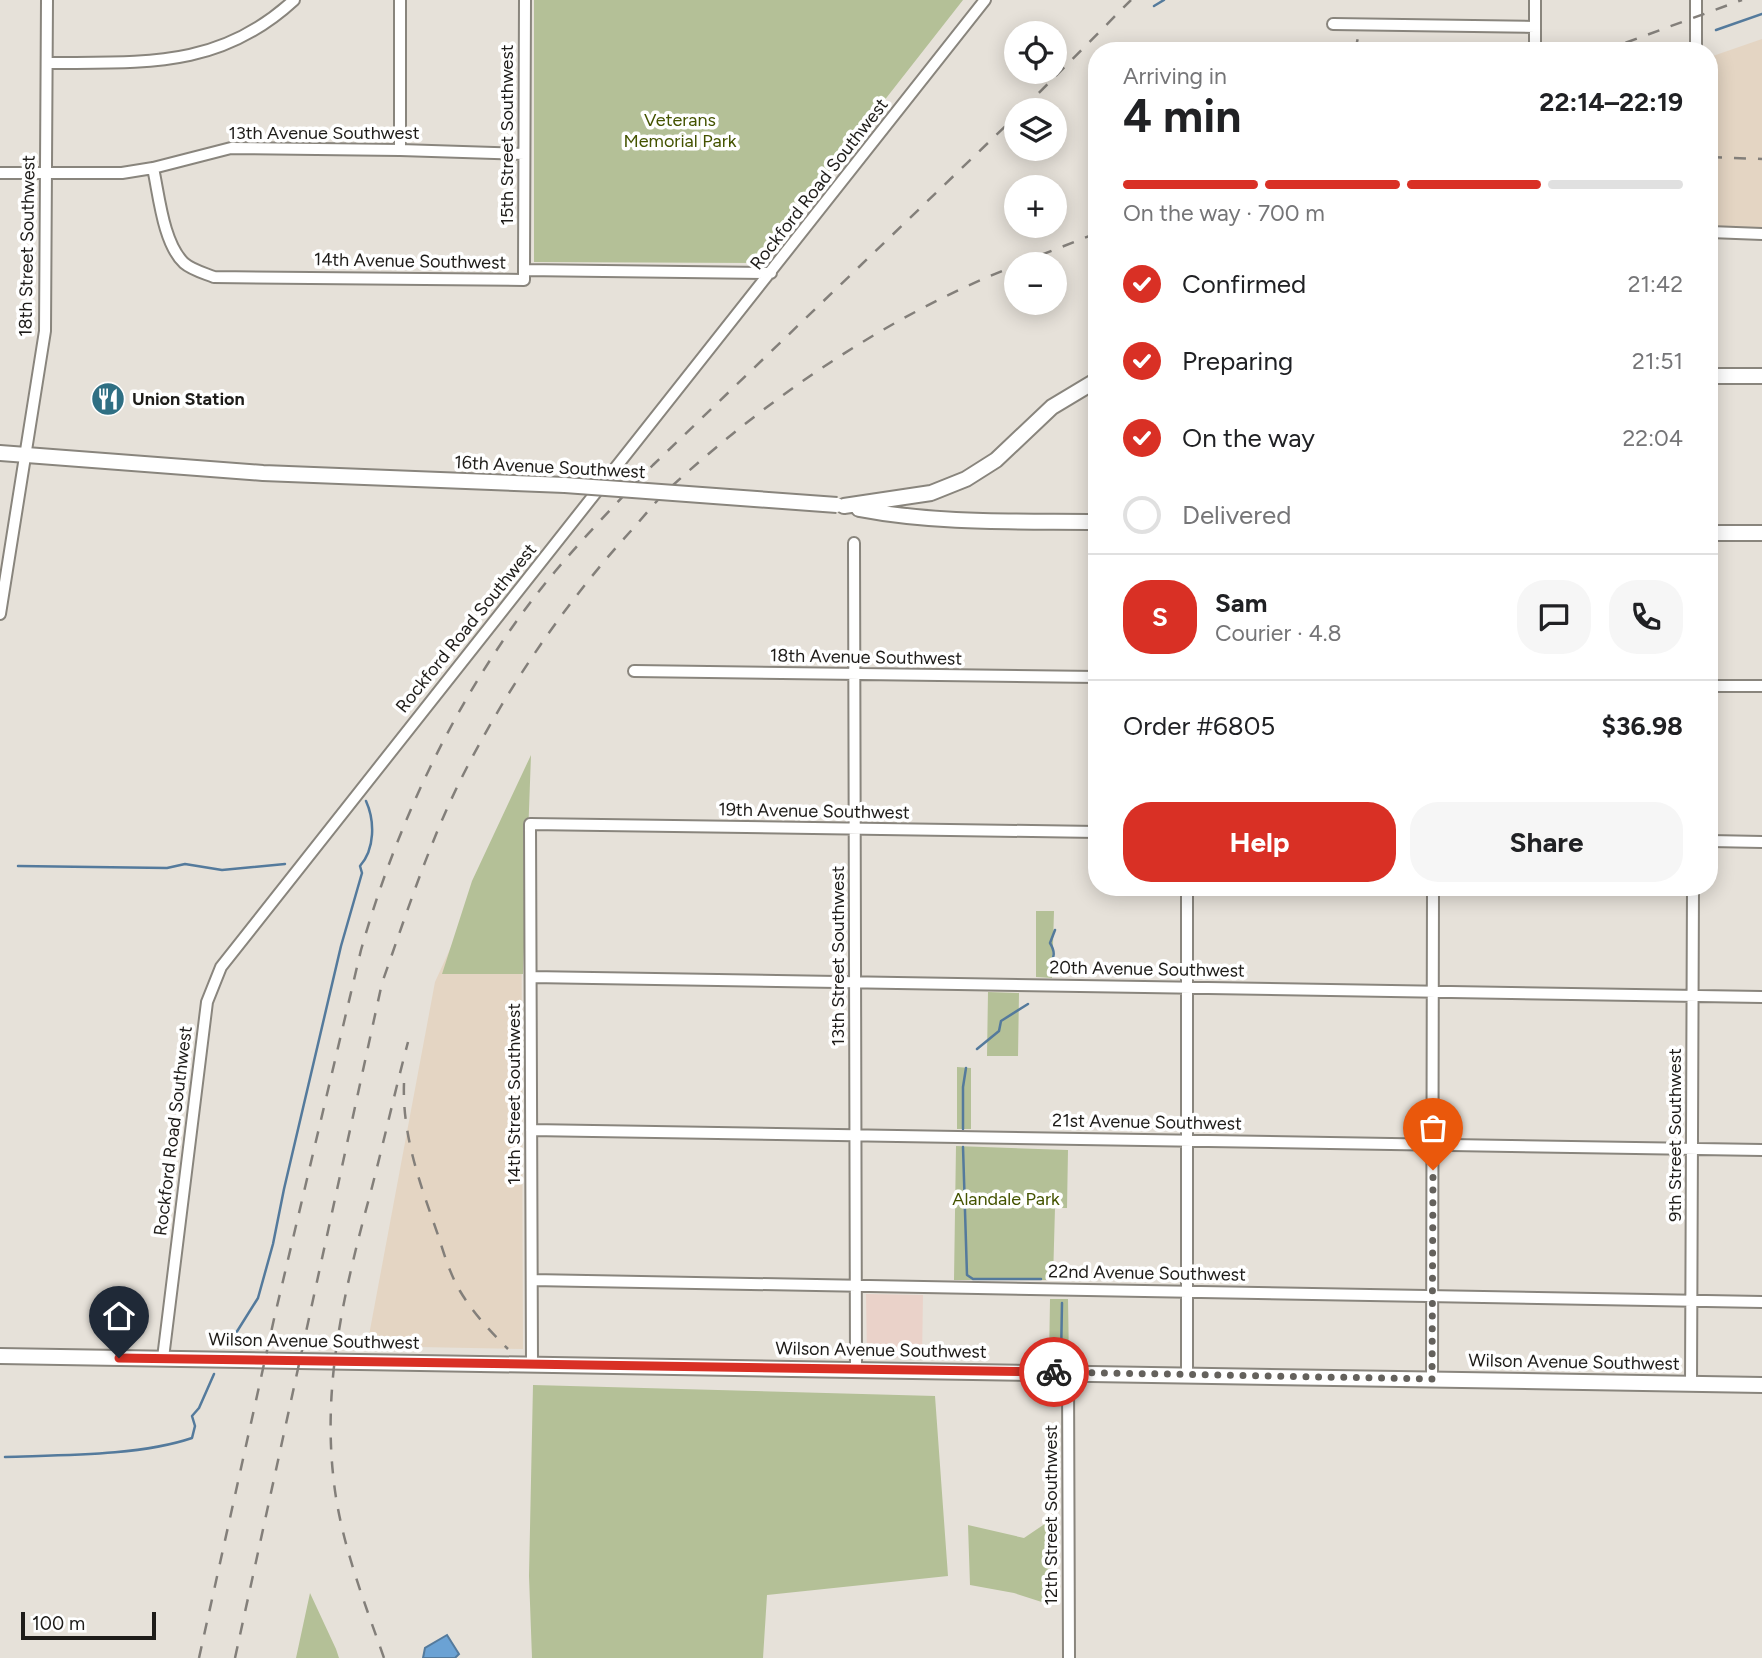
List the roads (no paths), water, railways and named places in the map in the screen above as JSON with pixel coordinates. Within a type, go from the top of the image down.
[{"type":"main road","points":[[1718,376],[1762,376]]},
{"type":"main road","points":[[840,506],[931,494],[966,479],[996,460],[1052,407],[1088,385]]},
{"type":"main road","name":"16th Avenue Southwest","points":[[0,453],[264,473],[565,485],[840,506],[917,517],[1088,522]]},
{"type":"main road","points":[[1718,533],[1762,533]]},
{"type":"main road","name":"Wilson Avenue Southwest","points":[[0,1356],[1762,1385]]},
{"type":"street","name":"18th Street Southwest","points":[[0,614],[46,331],[47,0]]},
{"type":"street","points":[[47,62],[148,62],[183,58],[246,35],[294,0]]},
{"type":"street","points":[[400,0],[400,150]]},
{"type":"street","name":"15th Street Southwest","points":[[524,270],[525,0]]},
{"type":"street","name":"Rockford Road Southwest","points":[[163,1358],[207,1002],[220,967],[985,0]]},
{"type":"street","points":[[1535,0],[1535,42]]},
{"type":"street","points":[[1696,0],[1696,42]]},
{"type":"street","points":[[1333,24],[1535,27]]},
{"type":"street","name":"13th Avenue Southwest","points":[[0,173],[122,173],[231,148],[524,154]]},
{"type":"street","name":"14th Avenue Southwest","points":[[153,168],[173,249],[184,263],[214,277],[524,280],[524,270],[771,273]]},
{"type":"street","points":[[1718,232],[1762,234]]},
{"type":"street","name":"13th Street Southwest","points":[[854,543],[856,1369]]},
{"type":"street","name":"18th Avenue Southwest","points":[[634,671],[1088,677]]},
{"type":"street","points":[[1718,685],[1762,686]]},
{"type":"street","name":"19th Avenue Southwest","points":[[530,824],[1088,832]]},
{"type":"street","name":"14th Street Southwest","points":[[530,824],[533,1364]]},
{"type":"street","points":[[1718,841],[1762,842]]},
{"type":"street","points":[[1187,896],[1187,1375]]},
{"type":"street","points":[[1432,1379],[1433,896]]},
{"type":"street","name":"9th Street Southwest","points":[[1691,1383],[1693,896]]},
{"type":"street","name":"20th Avenue Southwest","points":[[531,977],[1762,996]]},
{"type":"street","name":"21st Avenue Southwest","points":[[531,1130],[1762,1150]]},
{"type":"street","name":"22nd Avenue Southwest","points":[[532,1279],[1762,1301]]},
{"type":"street","name":"12th Street Southwest","points":[[1068,1373],[1069,1658]]},
{"type":"water","points":[[447,1635],[459,1654],[455,1658],[423,1658],[425,1648]]},
{"type":"waterway","points":[[1154,6],[1164,0]]},
{"type":"waterway","points":[[1716,30],[1762,14]]},
{"type":"waterway","points":[[231,1341],[258,1298],[273,1244],[341,946],[362,873],[360,866],[371,843],[371,817],[366,801]]},
{"type":"waterway","points":[[18,866],[167,868],[185,864],[222,870],[285,864]]},
{"type":"waterway","points":[[1049,966],[1054,955],[1050,943],[1055,930]]},
{"type":"waterway","points":[[977,1049],[999,1031],[1001,1021],[1028,1004]]},
{"type":"waterway","points":[[963,1129],[966,1068]]},
{"type":"waterway","points":[[963,1147],[967,1275],[973,1279],[1041,1279]]},
{"type":"waterway","points":[[1061,1358],[1062,1303]]},
{"type":"waterway","points":[[5,1457],[125,1451],[192,1438],[195,1426],[192,1416],[199,1408],[214,1374]]},
{"type":"railway","points":[[1089,42],[1131,0]]},
{"type":"railway","points":[[1628,42],[1742,0]]},
{"type":"railway","points":[[1357,42],[1359,33]]},
{"type":"railway","points":[[1034,98],[1088,43]]},
{"type":"railway","points":[[199,1658],[274,1319],[361,950],[392,856],[432,764],[455,720],[507,635],[536,595],[608,512],[653,465],[1004,128]]},
{"type":"railway","points":[[1718,157],[1762,159]]},
{"type":"railway","points":[[1049,252],[1088,237]]},
{"type":"railway","points":[[235,1658],[382,983],[438,830],[477,748],[516,682],[558,620],[604,561],[672,486],[751,420],[834,360],[923,308],[1004,271]]},
{"type":"railway","points":[[384,1658],[353,1568],[336,1498],[331,1402],[345,1296],[408,1042]]},
{"type":"railway","points":[[404,1083],[409,1142],[450,1271],[470,1307],[508,1349]]},
{"type":"place","name":"Union Station","points":[[108,399]]},
{"type":"park label","name":"Veterans Memorial Park","points":[[680,130]]},
{"type":"park label","name":"Alandale Park","points":[[1006,1199]]}]
